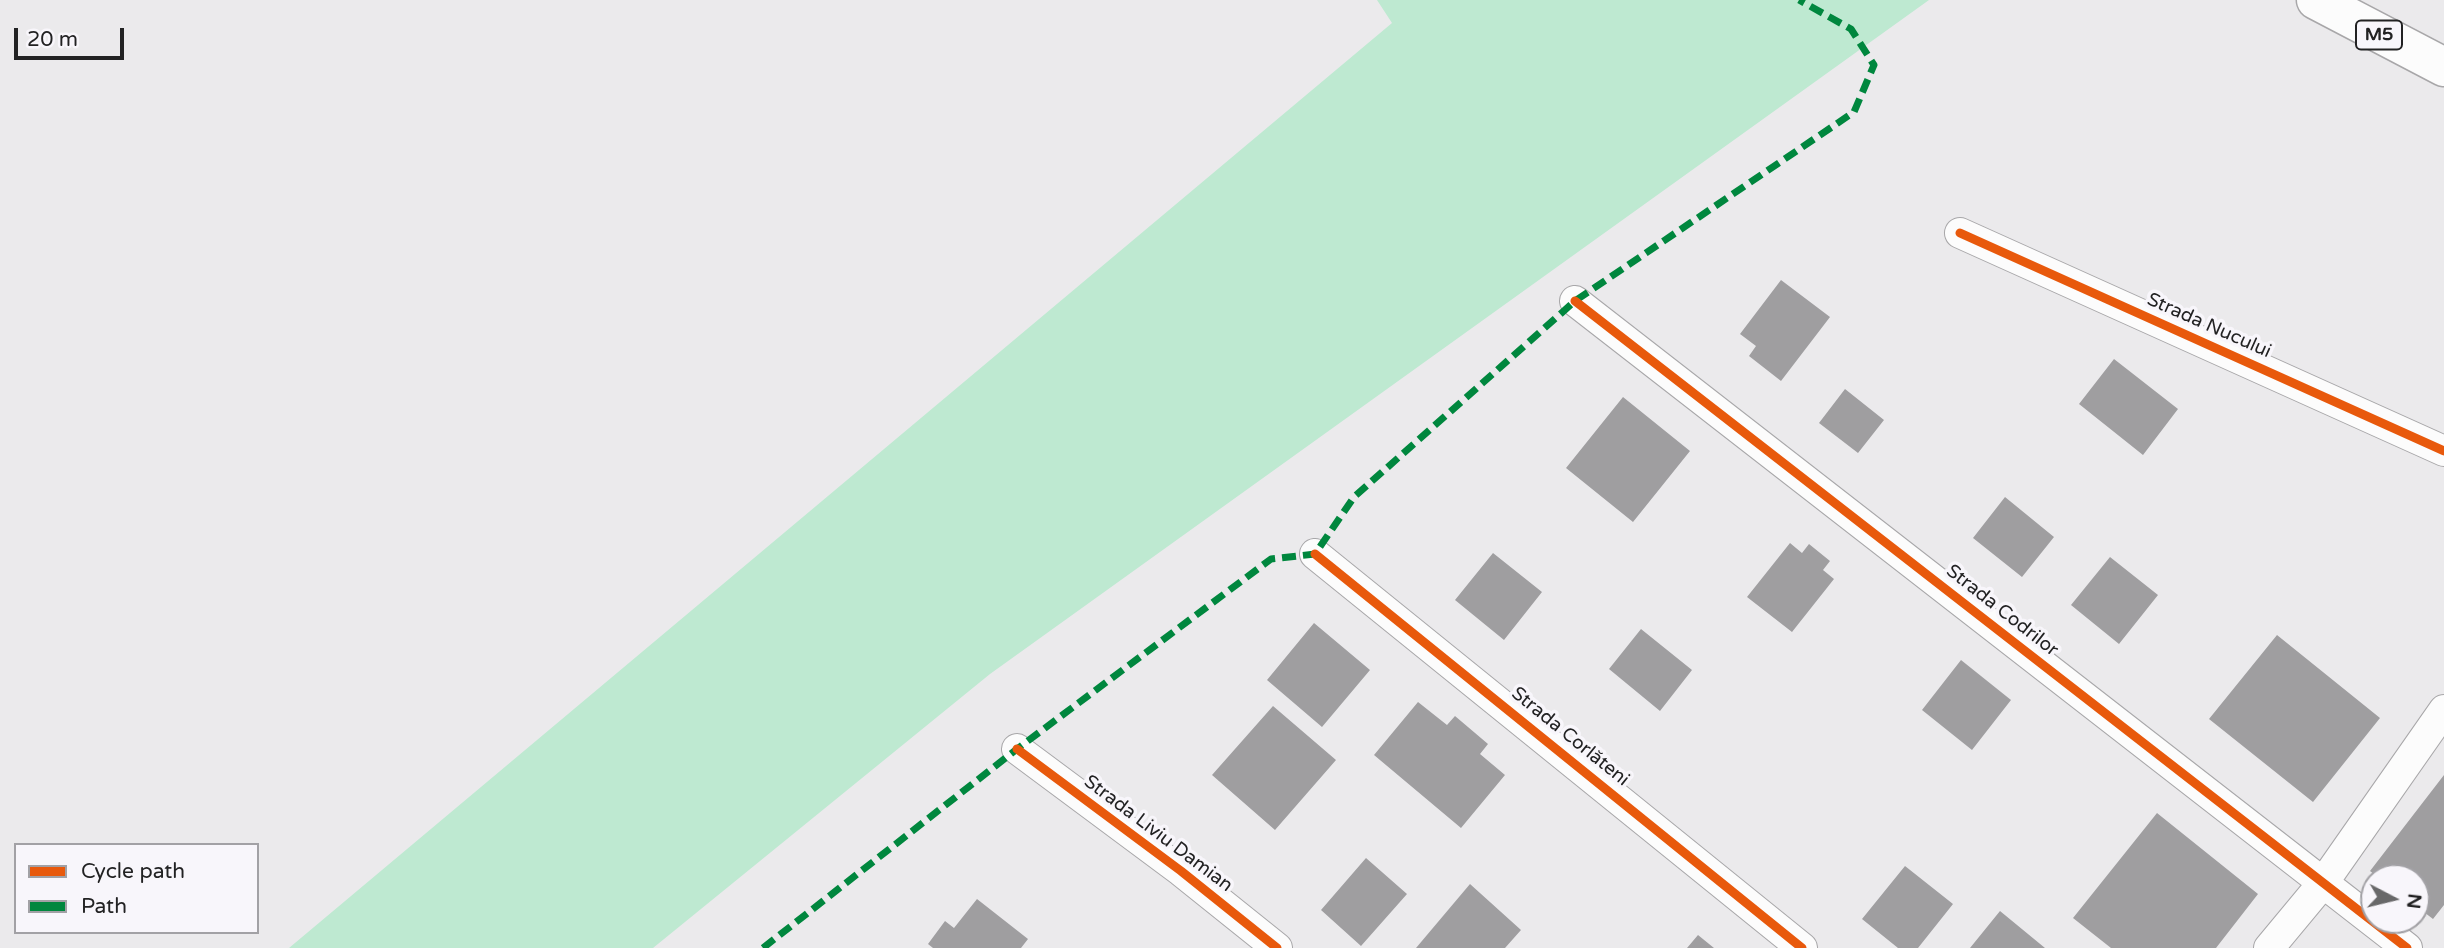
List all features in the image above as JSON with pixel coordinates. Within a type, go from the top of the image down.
[{"type":"highway","name":"M5","points":[[2316,0],[2444,67]]},
{"type":"street","name":"Strada Nucului","points":[[1960,233],[2444,451]]},
{"type":"street","name":"Strada Codrilor","points":[[1575,301],[2407,948]]},
{"type":"street","name":"Strada Corlăteni","points":[[1315,554],[1802,948]]},
{"type":"street","points":[[2269,948],[2323,883],[2444,710]]},
{"type":"street","name":"Strada Liviu Damian","points":[[1017,749],[1181,871],[1277,948]]},
{"type":"green space","points":[[1377,0],[1929,0],[990,674],[653,948],[289,948],[1392,23]]},
{"type":"building","points":[[1781,280],[1830,317],[1781,381],[1749,356],[1756,346],[1740,334]]},
{"type":"building","points":[[2114,359],[2178,409],[2143,455],[2079,404]]},
{"type":"building","points":[[1845,389],[1884,420],[1858,453],[1819,423]]},
{"type":"building","points":[[1623,397],[1690,451],[1633,522],[1566,468]]},
{"type":"building","points":[[2005,497],[2054,537],[2022,577],[1973,538]]},
{"type":"building","points":[[1790,543],[1802,553],[1809,544],[1830,561],[1823,570],[1834,579],[1792,632],[1747,597]]},
{"type":"building","points":[[1493,553],[1542,592],[1504,640],[1455,600]]},
{"type":"building","points":[[2110,557],[2158,595],[2119,644],[2071,605]]},
{"type":"building","points":[[1314,623],[1370,670],[1322,727],[1267,680]]},
{"type":"building","points":[[1641,629],[1692,670],[1660,711],[1609,669]]},
{"type":"building","points":[[2277,635],[2380,718],[2313,802],[2209,719]]},
{"type":"building","points":[[1961,660],[2011,700],[1972,750],[1922,710]]},
{"type":"building","points":[[1418,702],[1447,725],[1455,716],[1488,744],[1480,754],[1505,775],[1461,828],[1374,755]]},
{"type":"building","points":[[1273,706],[1336,760],[1275,830],[1212,775]]},
{"type":"building","points":[[2444,775],[2444,905],[2433,919],[2430,917],[2430,864],[2375,864]]},
{"type":"building","points":[[2157,813],[2258,894],[2216,948],[2111,948],[2073,918]]},
{"type":"building","points":[[1366,858],[1407,894],[1361,946],[1321,910]]},
{"type":"building","points":[[1905,866],[1953,904],[1918,948],[1898,948],[1862,919]]},
{"type":"building","points":[[1470,884],[1521,930],[1505,948],[1416,948]]},
{"type":"building","points":[[977,899],[1028,939],[1021,948],[933,948],[928,944],[945,921],[954,928]]},
{"type":"building","points":[[2000,911],[2045,948],[1970,948]]},
{"type":"building","points":[[1698,935],[1714,948],[1687,948]]},
{"type":"marked path","points":[[763,948],[1017,749],[1271,559],[1315,554],[1354,497],[1575,301],[1854,112],[1874,65],[1851,29],[1799,0]]},
{"type":"cycle path","points":[[1960,233],[2444,451]]},
{"type":"cycle path","points":[[1575,301],[2407,948]]},
{"type":"cycle path","points":[[1315,554],[1802,948]]},
{"type":"cycle path","points":[[1017,749],[1181,871],[1277,948]]}]
